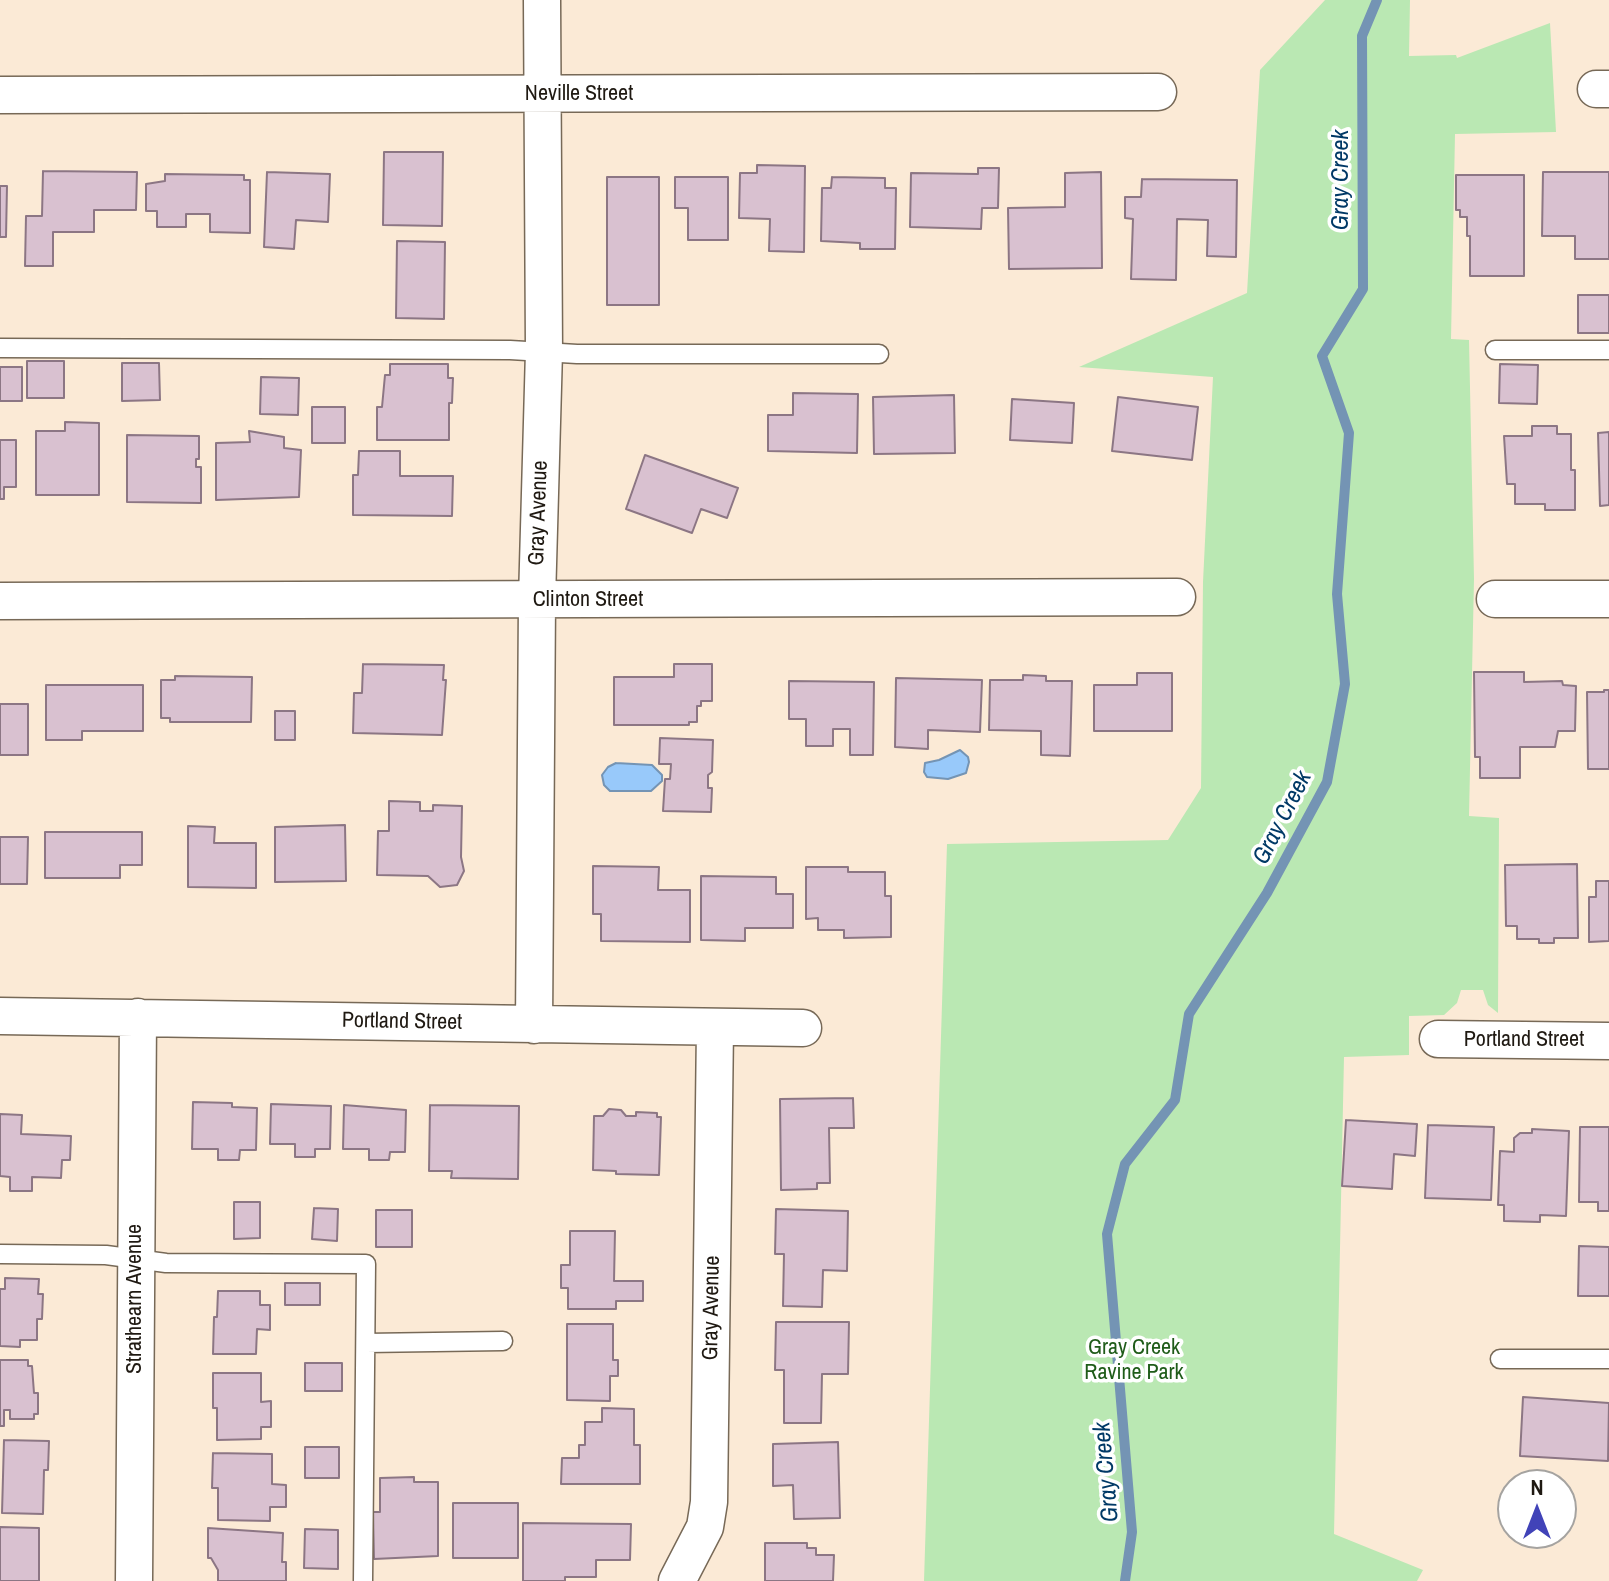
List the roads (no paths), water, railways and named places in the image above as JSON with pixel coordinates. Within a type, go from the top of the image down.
[{"type":"street","name":"Gray Avenue","points":[[534,1025],[537,600],[544,351],[542,0]]},
{"type":"street","name":"Neville Street","points":[[0,95],[1158,92]]},
{"type":"street","name":"Clinton Street","points":[[0,601],[1177,597]]},
{"type":"street","points":[[1495,599],[1609,599]]},
{"type":"street","name":"Portland Street","points":[[0,1016],[803,1028]]},
{"type":"street","name":"Strathearn Avenue","points":[[134,1581],[138,1017]]},
{"type":"street","name":"Gray Avenue","points":[[677,1581],[705,1527],[709,1502],[715,1027]]},
{"type":"street","name":"Portland Street","points":[[1438,1039],[1609,1041]]},
{"type":"lane","points":[[0,348],[879,354]]},
{"type":"lane","points":[[1495,350],[1609,350]]},
{"type":"lane","points":[[0,1254],[106,1255],[166,1263],[366,1264],[363,1581]]},
{"type":"lane","points":[[366,1343],[503,1341]]},
{"type":"lane","points":[[1500,1359],[1609,1359]]},
{"type":"water","points":[[960,750],[968,757],[966,773],[948,779],[927,777],[925,763]]},
{"type":"water","points":[[616,763],[652,765],[662,775],[662,781],[651,791],[610,791],[604,785],[602,775]]},
{"type":"waterway","name":"Gray Creek","points":[[1125,1581],[1132,1532],[1107,1234],[1125,1164],[1175,1100],[1189,1014],[1267,893],[1327,782],[1345,684],[1337,594],[1349,433],[1322,356],[1363,289],[1362,36],[1377,0]]},
{"type":"park label","name":"Gray Creek Ravine Park","points":[[1134,1360]]}]
